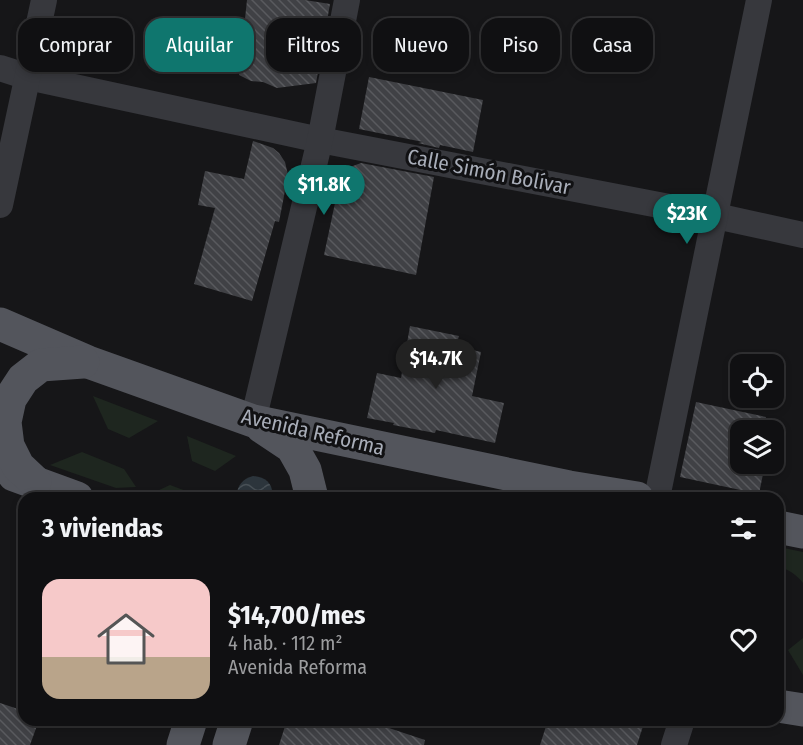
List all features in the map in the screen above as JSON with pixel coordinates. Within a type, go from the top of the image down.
[{"type":"main road","name":"Avenida Reforma","points":[[0,324],[88,362],[253,421],[578,492]]},
{"type":"main road","points":[[35,482],[18,466],[8,446],[5,422],[10,399],[23,380],[41,365],[88,362]]},
{"type":"main road","points":[[253,421],[292,447],[306,470],[311,492]]},
{"type":"main road","points":[[0,469],[61,492]]},
{"type":"main road","points":[[784,528],[803,532]]},
{"type":"main road","points":[[784,707],[803,710]]},
{"type":"main road","points":[[183,745],[189,726]]},
{"type":"main road","points":[[229,745],[235,726]]},
{"type":"street","points":[[0,205],[44,0]]},
{"type":"street","points":[[253,421],[320,140],[348,0]]},
{"type":"street","points":[[658,492],[759,0]]},
{"type":"street","name":"Calle Simón Bolívar","points":[[0,68],[28,77],[320,140],[716,216],[803,235]]},
{"type":"street","points":[[674,745],[680,726]]},
{"type":"shaded area","points":[[93,396],[158,421],[129,438],[108,429]]},
{"type":"shaded area","points":[[187,436],[236,456],[215,471],[192,461]]},
{"type":"shaded area","points":[[82,452],[124,469],[136,487],[116,488],[50,465]]},
{"type":"shaded area","points":[[170,485],[189,492],[155,492]]},
{"type":"shaded area","points":[[784,548],[803,552],[803,583],[784,568]]},
{"type":"shaded area","points":[[803,638],[803,675],[788,650]]},
{"type":"water","points":[[253,476],[262,478],[268,482],[272,492],[238,492],[240,484]]},
{"type":"building","points":[[247,0],[305,0],[330,4],[328,18],[266,18],[266,72],[318,72],[316,83],[277,88],[239,75],[239,72],[254,72],[254,18],[245,18]]},
{"type":"building","points":[[369,77],[483,100],[473,152],[440,145],[439,148],[418,143],[423,142],[359,129]]},
{"type":"building","points":[[253,141],[273,148],[279,153],[285,162],[288,175],[279,222],[275,221],[252,301],[194,284],[215,208],[198,205],[205,171],[244,179]]},
{"type":"building","points":[[361,163],[434,177],[416,275],[324,255],[342,170]]},
{"type":"building","points":[[410,326],[459,336],[456,346],[481,352],[472,396],[504,403],[495,443],[436,430],[435,433],[393,425],[394,423],[367,418],[377,373],[401,378]]},
{"type":"building","points":[[696,402],[766,417],[765,420],[730,420],[730,474],[763,474],[759,492],[680,477]]},
{"type":"building","points":[[0,703],[18,709],[18,726],[37,726],[30,745],[0,745]]},
{"type":"building","points":[[285,726],[383,726],[425,740],[424,745],[279,745]]},
{"type":"building","points":[[546,726],[643,726],[637,745],[540,745]]}]
